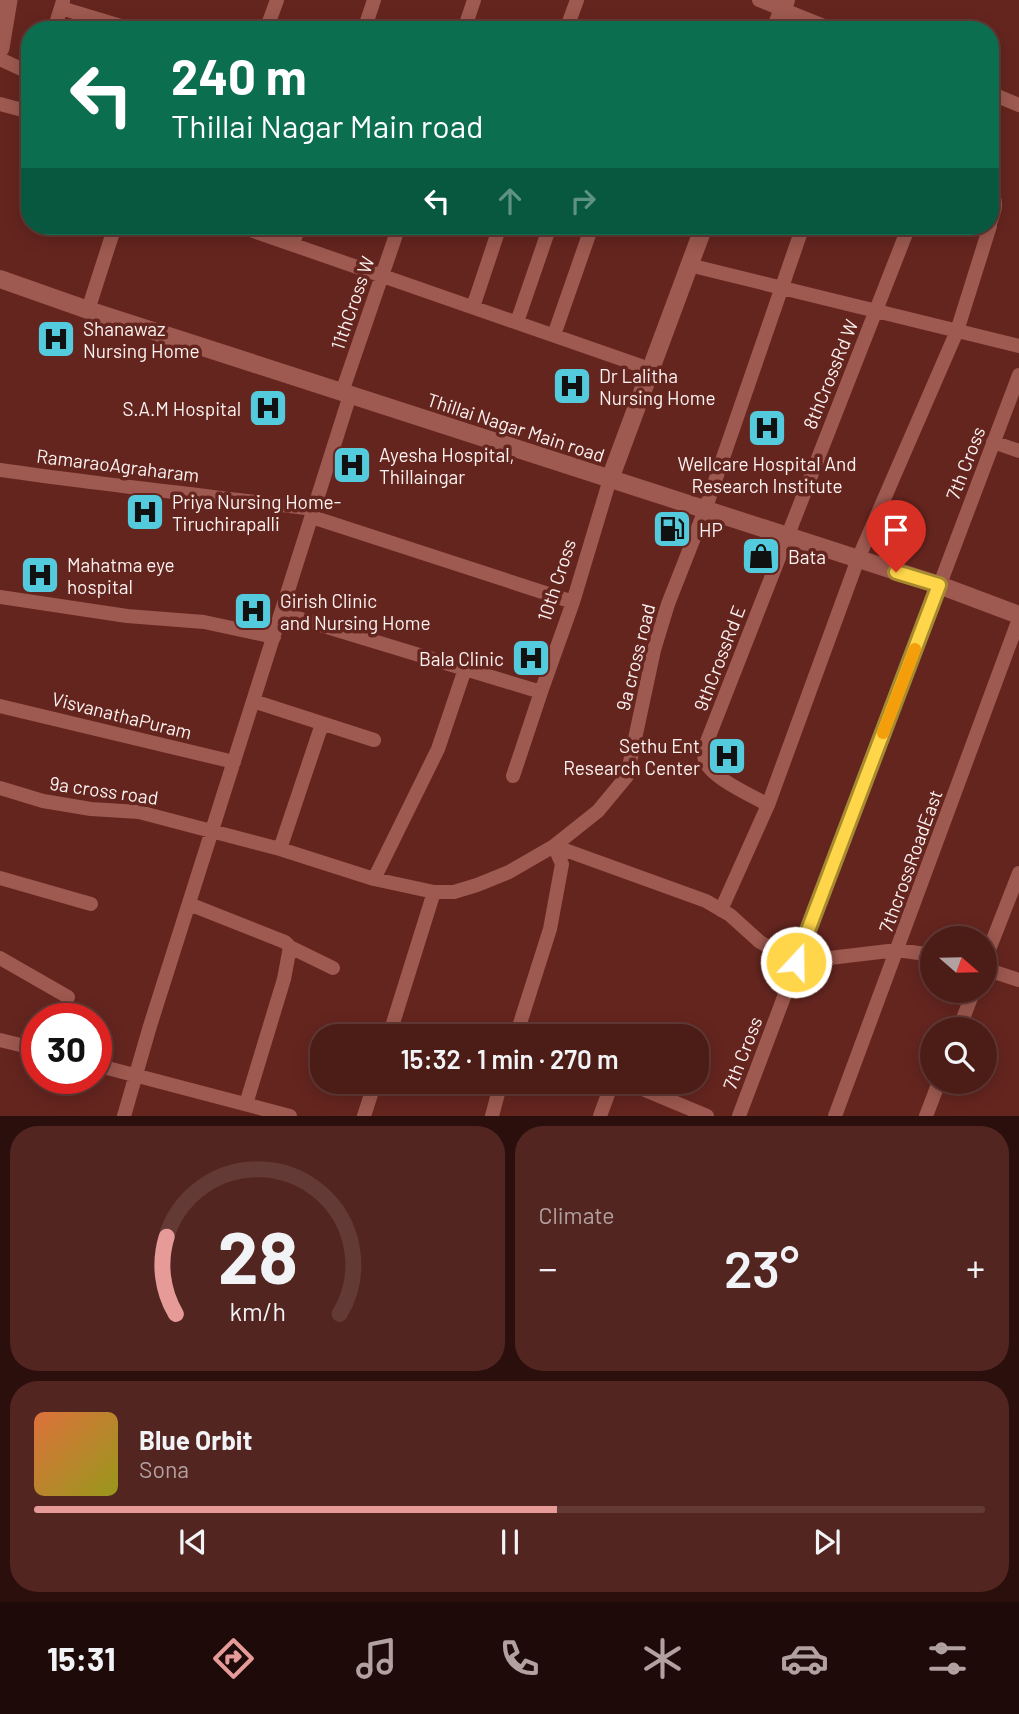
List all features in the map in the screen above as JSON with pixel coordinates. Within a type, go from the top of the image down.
[{"type":"main road","points":[[0,48],[2,22],[8,0]]},
{"type":"street","points":[[269,21],[277,0]]},
{"type":"street","points":[[367,21],[374,0]]},
{"type":"street","points":[[467,21],[474,0]]},
{"type":"street","points":[[569,21],[576,0]]},
{"type":"street","points":[[759,0],[784,5],[816,21]]},
{"type":"street","points":[[57,21],[62,4],[109,21]]},
{"type":"street","points":[[0,59],[21,69]]},
{"type":"street","points":[[999,97],[1019,105]]},
{"type":"street","points":[[0,104],[21,110]]},
{"type":"street","points":[[88,310],[112,235]]},
{"type":"street","points":[[266,235],[650,369]]},
{"type":"street","points":[[293,244],[296,235]]},
{"type":"street","name":"11thCross W","points":[[124,1115],[313,513],[346,393],[396,235]]},
{"type":"street","points":[[473,307],[497,235]]},
{"type":"street","points":[[517,322],[547,235]]},
{"type":"street","points":[[554,335],[590,235]]},
{"type":"street","name":"10th Cross","points":[[513,776],[572,603],[610,479],[701,235]]},
{"type":"street","name":"9a cross road","points":[[0,788],[43,801],[91,809],[139,812],[280,849],[374,879],[434,892],[454,892],[477,885],[509,872],[554,846],[598,811],[626,776],[654,649],[668,604],[705,510],[800,235]]},
{"type":"street","name":"8thCrossRd W","points":[[786,536],[905,235]]},
{"type":"street","points":[[721,910],[768,804],[858,559],[957,331],[987,235]]},
{"type":"street","points":[[689,265],[1019,346]]},
{"type":"street","name":"Thillai Nagar Main road","points":[[0,279],[88,310],[939,585],[1019,617]]},
{"type":"street","name":"7th Cross","points":[[739,1115],[1019,375]]},
{"type":"street","points":[[993,442],[1019,451]]},
{"type":"street","name":"RamaraoAgraharam","points":[[0,470],[136,489],[198,494],[313,513],[572,603]]},
{"type":"street","name":"9thCrossRd E","points":[[768,804],[721,778],[708,766],[704,755],[786,536]]},
{"type":"street","points":[[0,597],[127,615],[204,622],[274,637]]},
{"type":"street","points":[[281,613],[541,692]]},
{"type":"street","name":"7thcrossRoadEast","points":[[835,1115],[1019,617]]},
{"type":"street","points":[[374,879],[438,749],[465,669]]},
{"type":"street","points":[[253,701],[374,740]]},
{"type":"street","name":"VisvanathaPuram","points":[[0,706],[234,762]]},
{"type":"street","points":[[280,849],[322,724]]},
{"type":"street","points":[[554,846],[674,888],[721,910],[760,942],[796,962],[897,950],[920,953]]},
{"type":"street","points":[[520,1024],[551,929],[562,864],[554,846]]},
{"type":"street","points":[[998,927],[1019,873]]},
{"type":"street","points":[[0,878],[91,904]]},
{"type":"street","points":[[393,1024],[434,892]]},
{"type":"street","points":[[189,904],[285,942],[332,968]]},
{"type":"street","points":[[246,1104],[284,979],[290,947]]},
{"type":"street","points":[[0,958],[68,997]]},
{"type":"street","points":[[998,973],[1019,980]]},
{"type":"street","points":[[0,1040],[21,1045]]},
{"type":"street","points":[[112,1069],[290,1115]]},
{"type":"street","points":[[364,1115],[371,1094]]},
{"type":"street","points":[[492,1115],[498,1094]]},
{"type":"street","points":[[600,1115],[608,1094]]},
{"type":"street","points":[[656,1094],[708,1115]]},
{"type":"street","points":[[926,1115],[934,1094]]},
{"type":"slow traffic","points":[[883,733],[915,649]]},
{"type":"place","name":"Shanawaz Nursing Home","points":[[56,339]]},
{"type":"place","name":"Dr Lalitha Nursing Home","points":[[572,386]]},
{"type":"place","name":"S.A.M Hospital","points":[[268,408]]},
{"type":"place","name":"Wellcare Hospital And Research Institute","points":[[767,428]]},
{"type":"place","name":"Ayesha Hospital, Thillaingar","points":[[352,465]]},
{"type":"place","name":"Priya Nursing Home- Tiruchirapalli","points":[[145,512]]},
{"type":"place","name":"HP","points":[[672,529]]},
{"type":"place","name":"Bata","points":[[761,556]]},
{"type":"place","name":"Mahatma eye hospital","points":[[40,575]]},
{"type":"place","name":"Girish Clinic and Nursing Home","points":[[253,611]]},
{"type":"place","name":"Bala Clinic","points":[[531,658]]},
{"type":"place","name":"Sethu Ent Research Center","points":[[727,756]]},
{"type":"route","points":[[796,962],[939,585],[896,572]]}]
